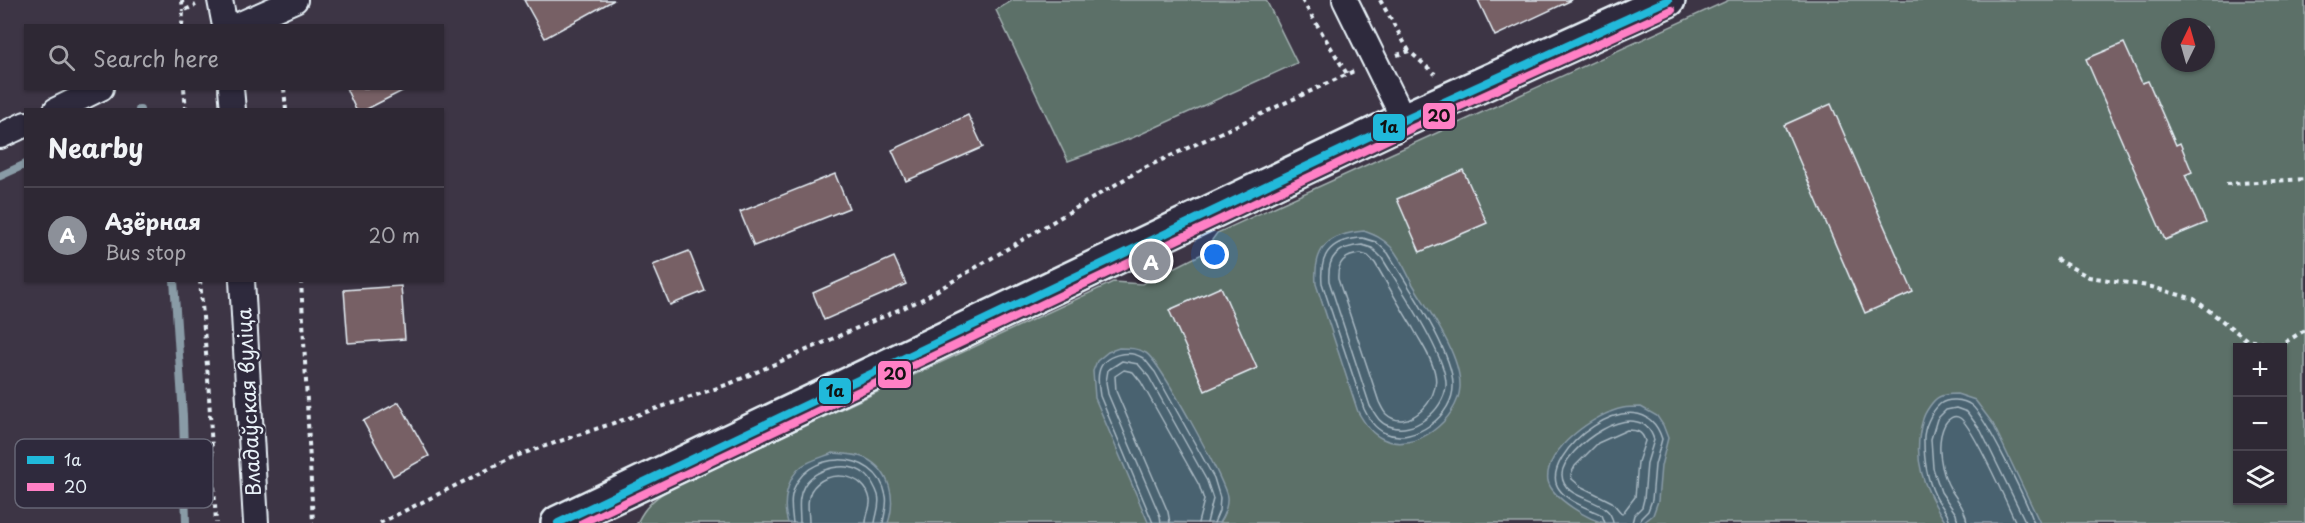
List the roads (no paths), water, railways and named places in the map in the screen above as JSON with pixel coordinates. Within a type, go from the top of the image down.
[{"type":"street","points":[[220,0],[225,24]]},
{"type":"street","points":[[241,24],[295,0]]},
{"type":"street","points":[[1344,0],[1404,120]]},
{"type":"street","points":[[558,523],[604,514],[1404,120],[1668,0]]},
{"type":"street","points":[[60,108],[96,90]]},
{"type":"street","points":[[231,90],[232,108]]},
{"type":"street","points":[[0,136],[24,125]]},
{"type":"street","name":"Владаўская вуліца","points":[[242,282],[256,523]]},
{"type":"water","points":[[1364,231],[1385,241],[1403,264],[1442,333],[1459,374],[1460,387],[1452,411],[1433,431],[1408,442],[1395,442],[1378,437],[1358,412],[1316,284],[1317,261],[1326,245],[1341,235]]},
{"type":"water","points":[[1119,348],[1137,349],[1146,353],[1164,377],[1191,422],[1224,486],[1227,504],[1219,523],[1148,522],[1095,398],[1093,371],[1097,361],[1108,352]]},
{"type":"water","points":[[1957,394],[1975,400],[1993,424],[2040,523],[1946,523],[1926,486],[1919,461],[1918,447],[1923,419],[1930,406],[1941,396]]},
{"type":"water","points":[[1641,407],[1657,416],[1668,438],[1661,466],[1658,501],[1653,515],[1643,523],[1606,523],[1573,508],[1556,494],[1548,481],[1549,469],[1554,457],[1574,435],[1599,417],[1623,408]]},
{"type":"water","points":[[833,453],[865,458],[881,470],[891,495],[888,523],[788,523],[785,508],[792,477],[802,466]]},
{"type":"waterway","points":[[0,176],[24,165]]},
{"type":"waterway","points":[[174,282],[184,439]]},
{"type":"waterway","points":[[186,508],[186,523]]},
{"type":"place","name":"Азёрная","points":[[1151,261]]}]
